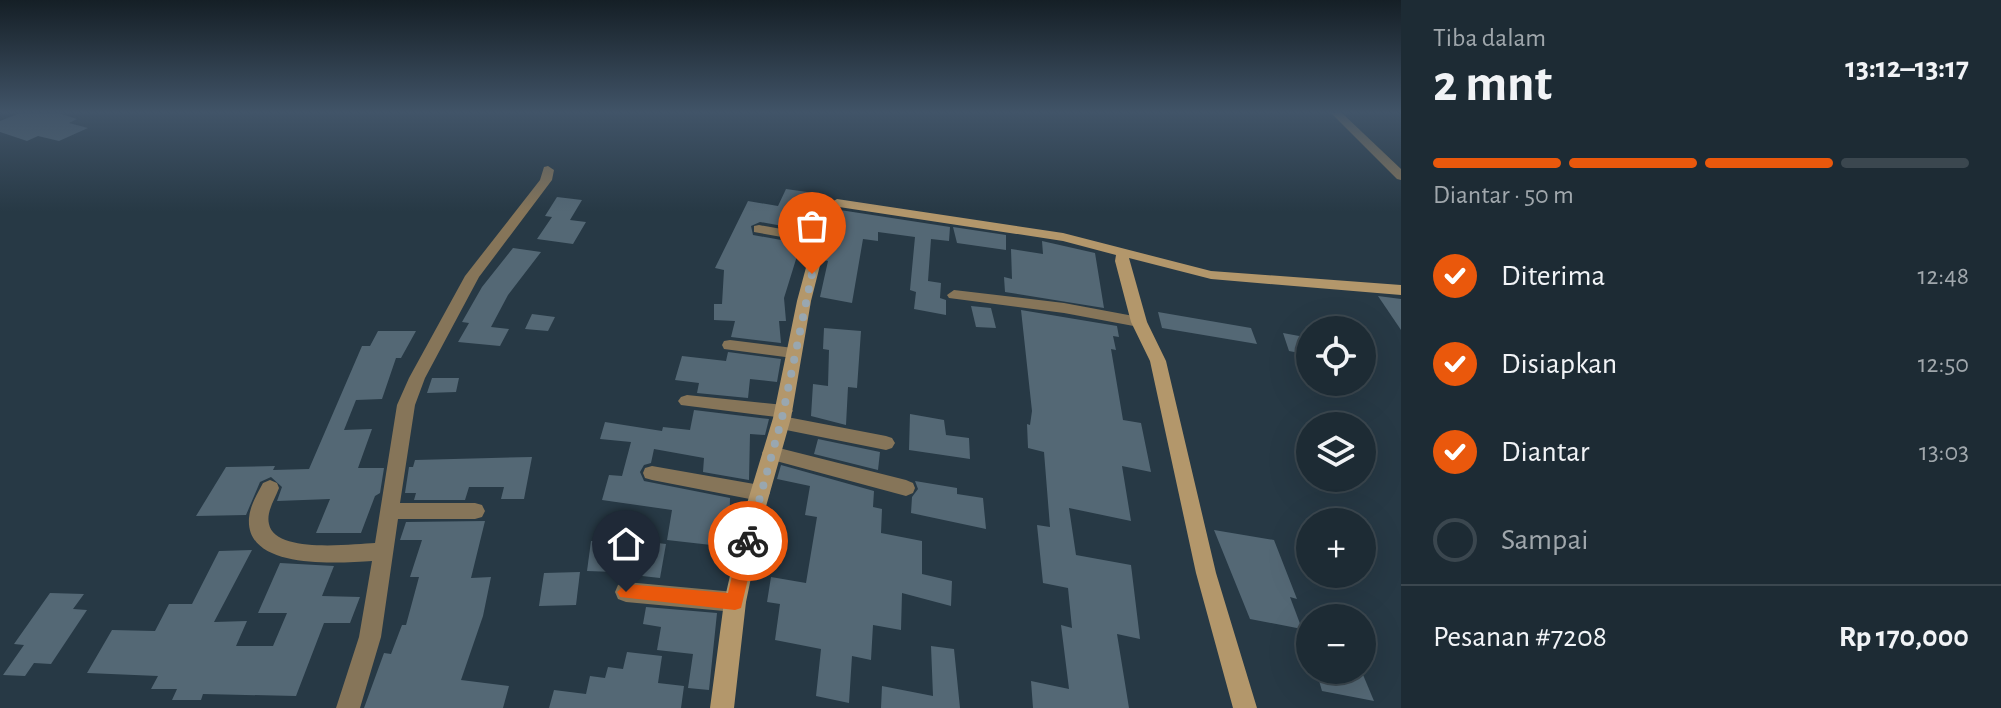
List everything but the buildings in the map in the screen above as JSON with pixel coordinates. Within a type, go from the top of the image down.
[{"type":"street","points":[[1370,146],[1401,176]]},
{"type":"street","points":[[348,708],[370,637],[406,405],[417,378],[472,276],[546,180],[548,170]]},
{"type":"street","points":[[722,708],[735,602],[760,493],[782,417],[793,353],[828,208],[845,203],[1029,231],[1234,278],[1401,290]]},
{"type":"street","points":[[759,229],[821,240]]},
{"type":"street","points":[[1123,252],[1122,261],[1139,322],[1158,361],[1206,573],[1226,631],[1245,708]]},
{"type":"street","points":[[954,295],[1064,308],[1139,322]]},
{"type":"street","points":[[730,345],[793,353]]},
{"type":"street","points":[[687,401],[782,417],[886,443]]},
{"type":"street","points":[[771,453],[906,488]]},
{"type":"street","points":[[652,473],[760,493]]},
{"type":"street","points":[[270,488],[259,513],[259,526],[264,539],[277,547],[297,553],[385,551]]},
{"type":"street","points":[[391,511],[475,511]]},
{"type":"street","points":[[626,592],[735,602]]},
{"type":"way so far","points":[[748,541],[782,418],[792,357],[812,274]]},
{"type":"route","points":[[626,592],[735,602],[748,541]]}]
